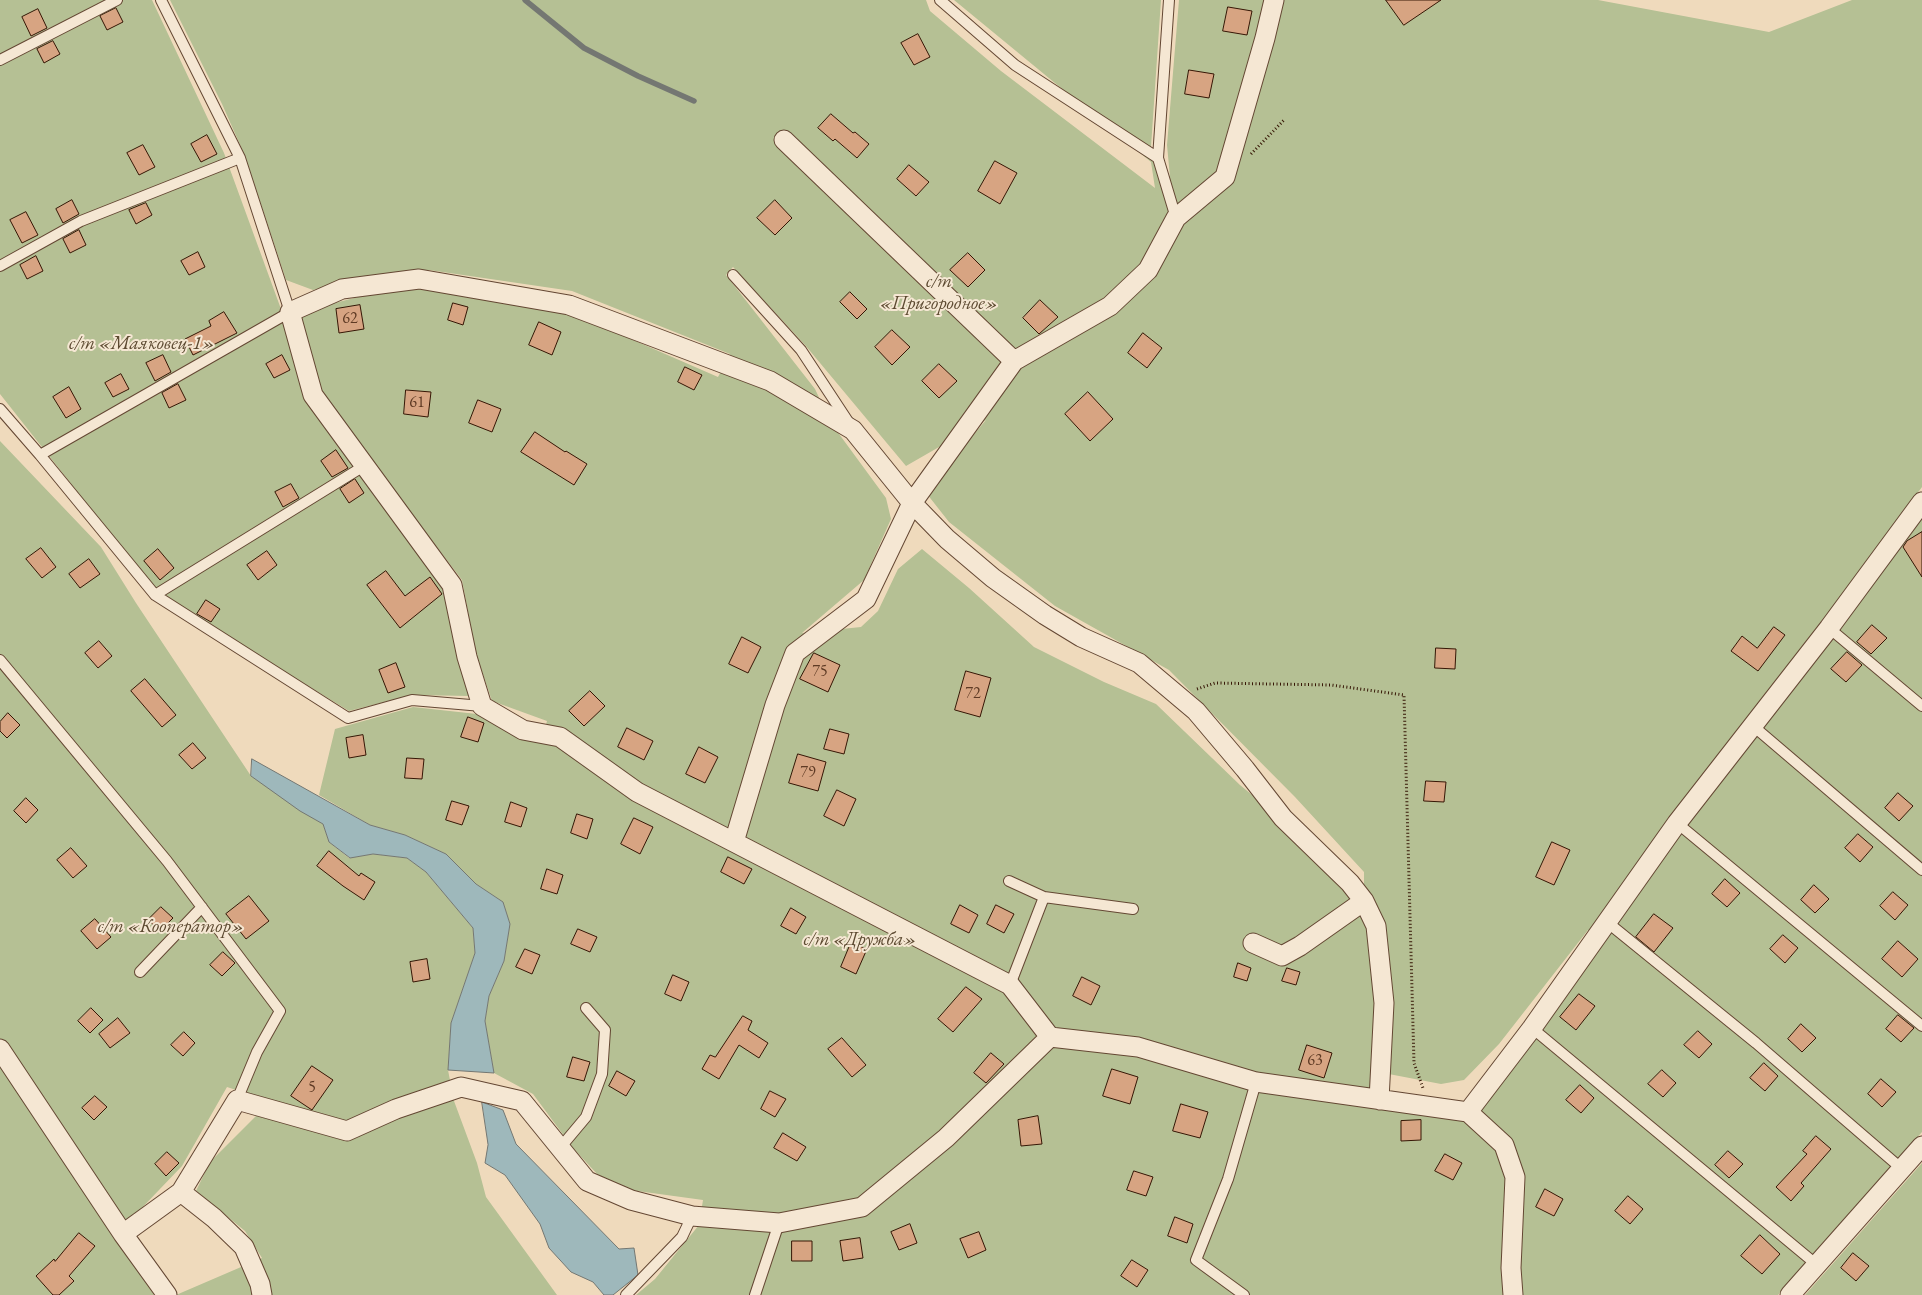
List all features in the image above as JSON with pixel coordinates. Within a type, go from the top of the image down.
[{"type":"street","points":[[734,842],[775,705],[795,653],[866,599],[912,503],[1014,361],[1110,306],[1148,270],[1176,218],[1225,177],[1274,0]]},
{"type":"street","points":[[784,140],[1014,361]]},
{"type":"street","points":[[1379,1100],[1384,1003],[1376,926],[1364,901],[1350,883],[1282,818],[1245,769],[1196,711],[1139,663],[1081,637],[1045,615],[994,578],[947,539],[912,503],[853,430],[770,381],[568,305],[419,279],[342,289],[290,312],[313,395],[452,585],[467,657],[482,706],[523,730],[560,737],[636,792],[1010,985],[1050,1037],[1138,1047],[1256,1082],[1379,1100],[1468,1112],[1504,1145],[1515,1177],[1511,1268],[1513,1295]]},
{"type":"street","points":[[1468,1112],[1532,1028],[1677,823],[1830,628],[1922,502]]},
{"type":"street","points":[[1253,943],[1282,956],[1300,946],[1364,901]]},
{"type":"street","points":[[123,1234],[181,1192],[237,1100],[347,1131],[396,1109],[461,1087],[522,1101],[587,1181],[631,1200],[692,1216],[779,1223],[862,1207],[946,1138],[1050,1037]]},
{"type":"street","points":[[3,1059],[167,1295]]},
{"type":"street","points":[[1790,1295],[1922,1146]]},
{"type":"street","points":[[181,1192],[214,1218],[244,1247],[260,1284],[262,1295]]},
{"type":"lane","points":[[0,60],[116,0]]},
{"type":"lane","points":[[40,455],[290,312],[240,158],[161,0]]},
{"type":"lane","points":[[940,0],[1015,65],[1158,158]]},
{"type":"lane","points":[[1169,0],[1158,158],[1176,218]]},
{"type":"lane","points":[[0,266],[81,221],[240,158]]},
{"type":"lane","points":[[733,274],[801,350],[853,430]]},
{"type":"lane","points":[[0,409],[155,595],[348,718],[412,700],[482,706]]},
{"type":"lane","points":[[155,595],[364,466]]},
{"type":"lane","points":[[1830,628],[1922,706]]},
{"type":"lane","points":[[0,660],[167,861],[280,1011],[257,1052],[237,1100]]},
{"type":"lane","points":[[1752,725],[1922,870]]},
{"type":"lane","points":[[1677,823],[1922,1026]]},
{"type":"lane","points":[[1009,881],[1044,897],[1133,909]]},
{"type":"lane","points":[[1010,985],[1044,897]]},
{"type":"lane","points":[[140,972],[202,908]]},
{"type":"lane","points":[[1607,922],[1756,1043],[1902,1168]]},
{"type":"lane","points":[[560,1148],[586,1117],[602,1074],[605,1030],[586,1008]]},
{"type":"lane","points":[[1532,1028],[1816,1265]]},
{"type":"lane","points":[[1244,1295],[1196,1260],[1228,1179],[1256,1082]]},
{"type":"lane","points":[[626,1295],[682,1237],[692,1216]]},
{"type":"lane","points":[[755,1295],[779,1223]]},
{"type":"path","points":[[1247,158],[1285,119]]},
{"type":"path","points":[[1178,696],[1215,683],[1331,685],[1404,695],[1414,1063],[1429,1106]]},
{"type":"green space","points":[[0,0],[152,0],[224,153],[285,320],[315,308],[366,295],[423,288],[569,312],[718,377],[730,354],[572,291],[429,270],[344,282],[313,290],[286,280],[245,156],[222,104],[170,0],[926,0],[930,11],[1001,71],[1155,188],[1151,162],[954,0],[1161,0],[1151,147],[1170,177],[1167,145],[1179,0],[1598,0],[1769,32],[1852,0],[1922,0],[1922,487],[1846,589],[1922,512],[1922,1132],[1778,1295],[636,1295],[655,1279],[699,1225],[703,1200],[630,1190],[598,1175],[573,1148],[533,1094],[494,1073],[485,1021],[489,996],[504,961],[510,924],[503,902],[476,884],[446,854],[405,835],[370,825],[319,795],[335,729],[413,707],[477,714],[518,738],[542,739],[547,721],[492,701],[476,654],[462,580],[359,445],[450,590],[470,696],[412,695],[349,711],[159,595],[0,394]],"holes":[[[733,267],[805,345],[906,466],[986,420],[933,483],[927,494],[949,522],[1055,606],[1169,670],[1295,797],[1364,872],[1364,887],[1240,785],[1156,704],[1104,682],[1034,647],[969,588],[922,549],[898,569],[878,611],[861,627],[802,633],[864,580],[891,519],[886,498],[831,423],[815,389],[726,275]],[[1588,930],[1602,942],[1469,1122],[1369,1108],[1373,1071],[1441,1084],[1464,1080],[1499,1044]]]},
{"type":"green space","name":"с/т «Кооператор»","points":[[0,441],[101,547],[251,776],[323,824],[329,842],[349,858],[373,854],[407,858],[426,872],[473,928],[475,953],[451,1023],[448,1070],[454,1101],[477,1163],[486,1197],[557,1295],[176,1295],[262,1258],[245,1231],[196,1191],[210,1162],[259,1113],[278,1104],[227,1087],[182,1166],[136,1214],[112,1229],[156,1295],[0,1295]]},
{"type":"green space","points":[[1922,1163],[1922,1295],[1805,1295]]},
{"type":"water","points":[[252,759],[370,825],[405,835],[446,854],[476,884],[503,902],[510,924],[504,961],[489,996],[485,1021],[494,1073],[448,1070],[451,1023],[475,953],[473,928],[426,872],[407,858],[373,854],[350,858],[329,842],[323,824],[300,811],[251,776]]},
{"type":"water","points":[[482,1102],[503,1110],[516,1144],[619,1249],[634,1248],[638,1275],[613,1295],[604,1295],[593,1282],[571,1272],[549,1248],[540,1224],[505,1175],[485,1163],[488,1145]]},
{"type":"building","points":[[1386,0],[1441,0],[1404,25]]},
{"type":"building","points":[[1228,7],[1252,11],[1247,35],[1223,31]]},
{"type":"building","points":[[116,8],[123,22],[107,30],[100,16]]},
{"type":"building","points":[[38,9],[47,28],[31,36],[22,17]]},
{"type":"building","points":[[918,34],[930,57],[914,65],[901,43]]},
{"type":"building","points":[[53,41],[60,54],[44,63],[37,49]]},
{"type":"building","points":[[1189,70],[1214,74],[1209,98],[1185,94]]},
{"type":"building","points":[[831,114],[869,144],[857,158],[835,139],[833,141],[818,128]]},
{"type":"building","points":[[207,135],[217,154],[201,162],[191,144]]},
{"type":"building","points":[[143,145],[155,167],[139,175],[127,153]]},
{"type":"building","points":[[995,161],[1017,173],[1000,204],[978,191]]},
{"type":"building","points":[[909,165],[929,182],[916,196],[897,179]]},
{"type":"building","points":[[72,200],[79,214],[63,223],[56,209]]},
{"type":"building","points":[[775,200],[792,218],[775,235],[757,218]]},
{"type":"building","points":[[146,203],[152,215],[136,224],[129,210]]},
{"type":"building","points":[[26,212],[38,235],[22,243],[10,220]]},
{"type":"building","points":[[79,230],[86,245],[70,253],[63,239]]},
{"type":"building","points":[[198,252],[205,267],[189,275],[181,261]]},
{"type":"building","points":[[968,253],[985,270],[968,287],[950,270]]},
{"type":"building","points":[[36,256],[43,271],[27,279],[20,265]]},
{"type":"building","points":[[850,292],[867,309],[857,319],[840,302]]},
{"type":"building","points":[[1040,300],[1058,317],[1039,334],[1023,318]]},
{"type":"building","points":[[453,303],[468,307],[463,325],[448,320]]},
{"type":"building","points":[[360,305],[364,329],[339,333],[336,309]]},
{"type":"building","points":[[224,312],[237,333],[193,355],[185,339],[211,326],[209,321]]},
{"type":"building","points":[[539,322],[561,332],[552,355],[529,345]]},
{"type":"building","points":[[892,330],[910,347],[892,365],[875,347]]},
{"type":"building","points":[[1143,333],[1162,348],[1147,368],[1128,353]]},
{"type":"building","points":[[163,355],[171,372],[155,381],[146,363]]},
{"type":"building","points":[[282,355],[290,370],[274,378],[266,364]]},
{"type":"building","points":[[939,364],[957,381],[939,398],[922,381]]},
{"type":"building","points":[[685,367],[702,375],[694,390],[678,382]]},
{"type":"building","points":[[121,374],[129,389],[113,397],[105,383]]},
{"type":"building","points":[[178,384],[186,400],[169,408],[162,393]]},
{"type":"building","points":[[69,387],[81,409],[66,418],[53,397]]},
{"type":"building","points":[[406,390],[431,392],[428,417],[404,414]]},
{"type":"building","points":[[1088,392],[1113,419],[1090,441],[1065,414]]},
{"type":"building","points":[[478,400],[501,409],[492,432],[469,423]]},
{"type":"building","points":[[535,432],[587,464],[574,485],[521,452]]},
{"type":"building","points":[[336,450],[348,468],[332,477],[321,461]]},
{"type":"building","points":[[355,479],[364,493],[349,503],[340,489]]},
{"type":"building","points":[[291,484],[299,498],[283,507],[275,492]]},
{"type":"building","points":[[1922,532],[1922,577],[1903,547],[1907,541]]},
{"type":"building","points":[[41,548],[56,567],[42,578],[26,559]]},
{"type":"building","points":[[158,549],[174,568],[160,580],[144,561]]},
{"type":"building","points":[[267,551],[277,565],[258,580],[247,565]]},
{"type":"building","points":[[89,559],[100,574],[80,588],[69,574]]},
{"type":"building","points":[[386,571],[405,596],[430,577],[442,594],[400,628],[367,585]]},
{"type":"building","points":[[206,600],[220,609],[211,622],[197,614]]},
{"type":"building","points":[[1872,625],[1887,638],[1871,654],[1857,642]]},
{"type":"building","points":[[1774,627],[1785,635],[1758,671],[1731,651],[1742,636],[1757,648]]},
{"type":"building","points":[[742,637],[761,647],[748,673],[729,664]]},
{"type":"building","points":[[99,641],[112,656],[98,668],[85,653]]},
{"type":"building","points":[[1436,648],[1456,649],[1455,669],[1435,668]]},
{"type":"building","points":[[1847,652],[1862,665],[1846,682],[1831,669]]},
{"type":"building","points":[[814,653],[840,665],[828,692],[800,679]]},
{"type":"building","points":[[396,663],[405,687],[388,693],[379,670]]},
{"type":"building","points":[[966,671],[991,678],[980,717],[955,710]]},
{"type":"building","points":[[145,679],[176,715],[162,727],[131,691]]},
{"type":"building","points":[[590,691],[605,706],[584,726],[569,711]]},
{"type":"building","points":[[8,713],[20,725],[7,738],[0,731],[0,722]]},
{"type":"building","points":[[468,717],[484,723],[478,742],[461,737]]},
{"type":"building","points":[[627,728],[653,741],[644,760],[618,747]]},
{"type":"building","points":[[830,729],[849,734],[844,754],[824,749]]},
{"type":"building","points":[[363,735],[366,755],[349,758],[346,738]]},
{"type":"building","points":[[193,743],[206,758],[192,769],[179,755]]},
{"type":"building","points":[[699,747],[718,757],[705,783],[686,774]]},
{"type":"building","points":[[798,754],[826,762],[818,791],[789,783]]},
{"type":"building","points":[[407,758],[424,759],[422,779],[405,778]]},
{"type":"building","points":[[1426,781],[1446,782],[1444,802],[1424,801]]},
{"type":"building","points":[[837,790],[856,799],[844,826],[824,816]]},
{"type":"building","points":[[1898,793],[1913,806],[1899,821],[1885,808]]},
{"type":"building","points":[[26,798],[38,810],[26,823],[14,811]]},
{"type":"building","points":[[452,801],[469,806],[462,825],[446,820]]},
{"type":"building","points":[[511,802],[527,808],[521,827],[505,822]]},
{"type":"building","points":[[577,814],[593,819],[587,839],[571,833]]},
{"type":"building","points":[[634,818],[653,827],[640,854],[621,844]]},
{"type":"building","points":[[1858,834],[1873,847],[1860,862],[1845,848]]},
{"type":"building","points":[[1552,842],[1570,850],[1554,885],[1536,877]]},
{"type":"building","points":[[71,848],[87,866],[73,878],[57,860]]},
{"type":"building","points":[[329,851],[359,876],[361,873],[375,882],[364,900],[317,866]]},
{"type":"building","points":[[728,857],[752,869],[744,884],[721,872]]},
{"type":"building","points":[[547,869],[563,875],[557,894],[541,889]]},
{"type":"building","points":[[1725,879],[1740,893],[1727,907],[1712,894]]},
{"type":"building","points":[[1814,885],[1829,899],[1815,913],[1801,900]]},
{"type":"building","points":[[1893,892],[1908,905],[1895,920],[1880,906]]},
{"type":"building","points":[[249,896],[269,921],[246,939],[226,914]]},
{"type":"building","points":[[960,905],[978,915],[969,933],[951,924]]},
{"type":"building","points":[[996,905],[1014,914],[1004,933],[987,924]]},
{"type":"building","points":[[161,907],[173,918],[160,931],[148,920]]},
{"type":"building","points":[[791,908],[806,917],[796,934],[781,926]]},
{"type":"building","points":[[1654,914],[1673,928],[1654,952],[1636,937]]},
{"type":"building","points":[[95,919],[111,937],[97,949],[81,931]]},
{"type":"building","points":[[578,929],[597,937],[590,952],[571,944]]},
{"type":"building","points":[[1783,935],[1798,948],[1785,963],[1770,949]]},
{"type":"building","points":[[1898,941],[1918,959],[1902,977],[1882,959]]},
{"type":"building","points":[[851,943],[867,949],[856,974],[841,967]]},
{"type":"building","points":[[525,949],[540,955],[532,974],[516,967]]},
{"type":"building","points":[[223,952],[235,963],[222,976],[210,965]]},
{"type":"building","points":[[427,959],[430,979],[413,982],[410,962]]},
{"type":"building","points":[[1238,963],[1251,968],[1247,981],[1234,977]]},
{"type":"building","points":[[1287,968],[1300,972],[1296,985],[1282,981]]},
{"type":"building","points":[[673,975],[689,982],[681,1001],[665,994]]},
{"type":"building","points":[[1082,977],[1100,986],[1091,1005],[1073,996]]},
{"type":"building","points":[[966,987],[982,999],[953,1032],[938,1019]]},
{"type":"building","points":[[1579,994],[1595,1006],[1576,1030],[1560,1017]]},
{"type":"building","points":[[91,1008],[103,1020],[90,1033],[78,1021]]},
{"type":"building","points":[[1898,1015],[1914,1028],[1901,1042],[1886,1029]]},
{"type":"building","points":[[743,1016],[752,1021],[748,1030],[768,1043],[759,1058],[739,1045],[719,1079],[702,1069],[710,1055],[715,1057]]},
{"type":"building","points":[[118,1018],[130,1033],[110,1048],[99,1034]]},
{"type":"building","points":[[1801,1024],[1816,1038],[1802,1052],[1788,1039]]},
{"type":"building","points":[[1698,1031],[1712,1044],[1699,1058],[1684,1045]]},
{"type":"building","points":[[184,1032],[195,1043],[183,1056],[171,1045]]},
{"type":"building","points":[[842,1038],[866,1065],[852,1077],[828,1049]]},
{"type":"building","points":[[1307,1045],[1332,1053],[1324,1078],[1299,1070]]},
{"type":"building","points":[[991,1053],[1004,1064],[986,1083],[974,1073]]},
{"type":"building","points":[[573,1057],[590,1062],[584,1081],[567,1077]]},
{"type":"building","points":[[1764,1063],[1778,1076],[1765,1091],[1750,1078]]},
{"type":"building","points":[[312,1066],[333,1080],[312,1110],[291,1096]]},
{"type":"building","points":[[1112,1069],[1138,1077],[1130,1104],[1103,1096]]},
{"type":"building","points":[[1662,1070],[1676,1083],[1663,1097],[1648,1084]]},
{"type":"building","points":[[617,1071],[635,1081],[626,1096],[609,1086]]},
{"type":"building","points":[[1881,1079],[1896,1092],[1882,1107],[1868,1094]]},
{"type":"building","points":[[1580,1085],[1594,1098],[1581,1113],[1566,1100]]},
{"type":"building","points":[[770,1091],[786,1099],[775,1117],[761,1109]]},
{"type":"building","points":[[95,1096],[107,1107],[94,1120],[82,1108]]},
{"type":"building","points":[[1181,1104],[1208,1112],[1200,1138],[1173,1131]]},
{"type":"building","points":[[1038,1116],[1042,1144],[1021,1146],[1018,1120]]},
{"type":"building","points":[[1421,1120],[1421,1140],[1401,1141],[1401,1121]]},
{"type":"building","points":[[783,1133],[806,1147],[797,1161],[774,1148]]},
{"type":"building","points":[[1816,1136],[1831,1149],[1801,1183],[1804,1186],[1791,1201],[1776,1187],[1807,1154],[1803,1151]]},
{"type":"building","points":[[1728,1151],[1743,1164],[1729,1178],[1715,1165]]},
{"type":"building","points":[[167,1152],[179,1163],[166,1176],[155,1164]]},
{"type":"building","points":[[1445,1154],[1462,1163],[1453,1180],[1435,1171]]},
{"type":"building","points":[[1134,1171],[1153,1177],[1146,1196],[1127,1190]]},
{"type":"building","points":[[1545,1189],[1563,1199],[1554,1216],[1536,1207]]},
{"type":"building","points":[[1628,1196],[1643,1209],[1630,1224],[1615,1211]]},
{"type":"building","points":[[1175,1217],[1193,1224],[1187,1243],[1168,1236]]},
{"type":"building","points":[[910,1224],[917,1243],[899,1250],[891,1232]]},
{"type":"building","points":[[979,1232],[986,1250],[968,1258],[960,1239]]},
{"type":"building","points":[[79,1233],[95,1246],[69,1276],[74,1281],[59,1295],[53,1295],[36,1276],[54,1259],[55,1261]]},
{"type":"building","points":[[1760,1235],[1780,1254],[1762,1274],[1741,1256]]},
{"type":"building","points":[[860,1238],[863,1258],[843,1261],[840,1241]]},
{"type":"building","points":[[792,1241],[812,1241],[812,1261],[792,1261]]},
{"type":"building","points":[[1853,1253],[1869,1266],[1856,1281],[1841,1268]]},
{"type":"building","points":[[1132,1260],[1148,1270],[1137,1287],[1121,1276]]},
{"type":"waterway","points":[[525,0],[584,48],[638,76],[694,101]]},
{"type":"park label","name":"с/т «Пригородное»","points":[[939,293]]},
{"type":"park label","name":"с/т «Маяковец-1»","points":[[142,344]]},
{"type":"park label","name":"с/т «Дружба»","points":[[860,940]]}]
